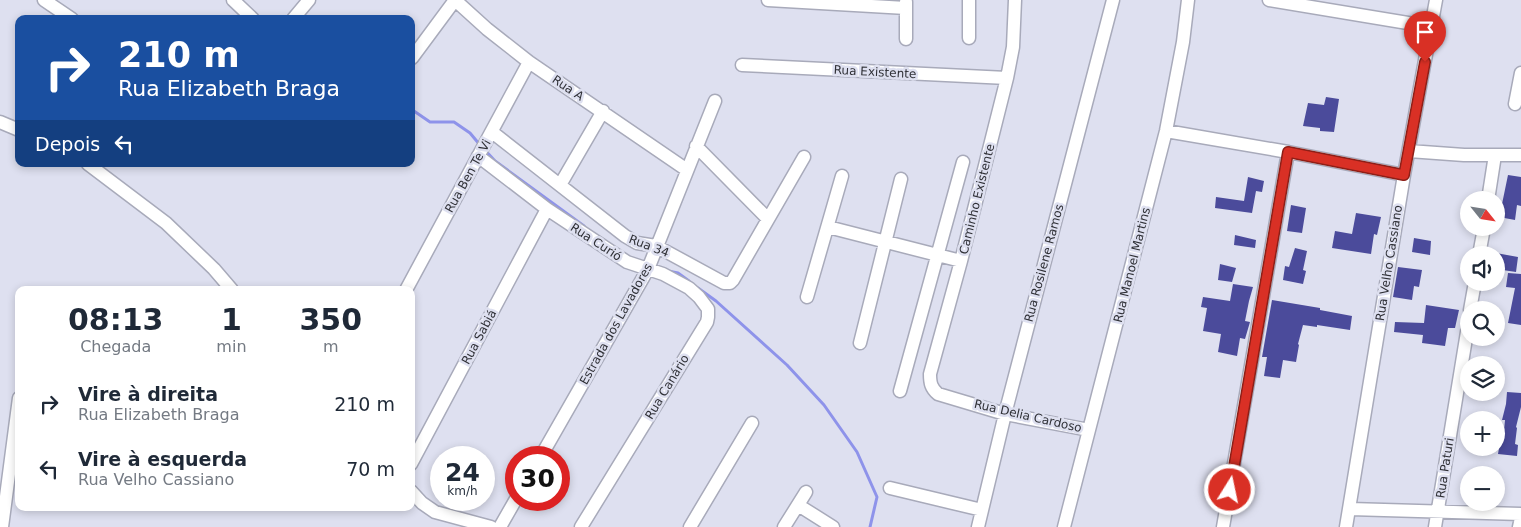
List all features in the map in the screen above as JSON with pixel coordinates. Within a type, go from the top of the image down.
[{"type":"street","points":[[44,0],[59,15]]},
{"type":"street","points":[[233,0],[250,15]]},
{"type":"street","points":[[296,15],[309,0]]},
{"type":"street","points":[[415,54],[455,0]]},
{"type":"street","name":"Rua A","points":[[455,0],[487,29],[529,62],[603,111],[686,170]]},
{"type":"street","points":[[768,0],[906,4],[906,39]]},
{"type":"street","points":[[969,0],[969,38]]},
{"type":"street","name":"Caminho Existente","points":[[938,394],[932,389],[930,374],[961,261],[1007,78],[1013,47],[1015,0]]},
{"type":"street","name":"Rua Rosilene Ramos","points":[[978,527],[1005,414],[1113,0]]},
{"type":"street","name":"Rua Manoel Martins","points":[[1064,527],[1166,131],[1183,42],[1188,0]]},
{"type":"street","points":[[1269,0],[1432,27]]},
{"type":"street","name":"Rua Velho Cassiano","points":[[1346,527],[1404,175],[1436,0]]},
{"type":"street","name":"Rua Ben Te Vi","points":[[408,286],[529,62]]},
{"type":"street","name":"Rua Existente","points":[[742,65],[1007,78]]},
{"type":"street","points":[[1516,104],[1521,73]]},
{"type":"street","name":"Estrada dos Lavadores","points":[[547,446],[648,268],[714,101]]},
{"type":"street","points":[[560,185],[603,111]]},
{"type":"street","points":[[0,122],[15,128]]},
{"type":"street","points":[[1166,131],[1288,152],[1404,175]]},
{"type":"street","name":"Rua 34","points":[[490,136],[560,185],[625,236],[727,284],[733,280],[804,157]]},
{"type":"street","points":[[696,146],[768,219]]},
{"type":"street","points":[[1409,151],[1443,154],[1521,155]]},
{"type":"street","points":[[1223,527],[1288,152]]},
{"type":"street","points":[[479,154],[547,209]]},
{"type":"street","points":[[1489,191],[1495,155]]},
{"type":"street","points":[[900,391],[963,162]]},
{"type":"street","points":[[92,167],[166,223],[214,269],[229,286]]},
{"type":"street","points":[[807,297],[842,176]]},
{"type":"street","points":[[860,343],[901,178]]},
{"type":"street","name":"Rua Curió","points":[[547,209],[630,264],[648,268]]},
{"type":"street","name":"Rua Sabiá","points":[[415,456],[547,209]]},
{"type":"street","points":[[828,227],[961,261]]},
{"type":"street","name":"Rua Canário","points":[[581,527],[708,317],[706,305],[689,288],[672,278],[648,268]]},
{"type":"street","name":"Rua Paturi","points":[[1435,527],[1465,346]]},
{"type":"street","name":"Rua Delia Cardoso","points":[[938,394],[1005,414],[1089,430]]},
{"type":"street","points":[[2,527],[4,475],[15,419]]},
{"type":"street","points":[[690,527],[752,423]]},
{"type":"street","points":[[890,488],[982,510]]},
{"type":"street","points":[[784,527],[806,492]]},
{"type":"street","points":[[415,495],[435,512],[491,527]]},
{"type":"street","points":[[798,505],[833,527]]},
{"type":"street","points":[[1350,509],[1521,514]]},
{"type":"street","points":[[500,527],[509,511]]},
{"type":"street","points":[[1519,527],[1521,518]]},
{"type":"building","points":[[1326,97],[1339,99],[1334,132],[1320,131],[1320,128],[1303,126],[1308,103],[1324,105]]},
{"type":"building","points":[[1508,175],[1521,177],[1521,206],[1517,205],[1515,220],[1505,218],[1505,191]]},
{"type":"building","points":[[1248,177],[1264,181],[1262,192],[1256,191],[1252,213],[1215,208],[1216,197],[1244,201]]},
{"type":"building","points":[[1291,205],[1306,208],[1302,233],[1287,231]]},
{"type":"building","points":[[1356,213],[1381,217],[1377,235],[1374,234],[1371,254],[1332,248],[1335,231],[1352,234]]},
{"type":"building","points":[[1235,235],[1256,240],[1255,248],[1234,245]]},
{"type":"building","points":[[1414,238],[1431,241],[1430,255],[1412,252]]},
{"type":"building","points":[[1295,248],[1307,251],[1303,270],[1306,271],[1303,284],[1283,280],[1285,266],[1289,267]]},
{"type":"building","points":[[1505,255],[1518,257],[1516,272],[1505,270]]},
{"type":"building","points":[[1220,264],[1236,268],[1232,282],[1218,280]]},
{"type":"building","points":[[1398,267],[1422,270],[1419,287],[1414,286],[1412,300],[1393,297]]},
{"type":"building","points":[[1508,273],[1521,274],[1521,325],[1508,323],[1515,288],[1506,287]]},
{"type":"building","points":[[1233,284],[1253,287],[1245,321],[1250,322],[1245,339],[1240,338],[1237,356],[1218,352],[1221,334],[1203,331],[1207,308],[1201,307],[1203,297],[1230,301]]},
{"type":"building","points":[[1272,300],[1320,308],[1320,310],[1352,316],[1350,330],[1303,325],[1296,362],[1283,360],[1280,378],[1264,376],[1267,357],[1262,357]]},
{"type":"building","points":[[1426,305],[1459,310],[1455,328],[1448,328],[1445,346],[1422,343],[1423,335],[1394,332],[1395,322],[1424,323]]},
{"type":"building","points":[[1507,392],[1521,393],[1521,407],[1516,427],[1515,444],[1518,445],[1517,456],[1505,455],[1504,411]]},
{"type":"waterway","points":[[415,112],[430,122],[454,122],[470,133],[480,145]]},
{"type":"waterway","points":[[484,149],[495,161],[584,226]]},
{"type":"waterway","points":[[668,271],[678,273],[689,281]]},
{"type":"waterway","points":[[698,288],[716,301],[787,365],[824,405],[857,452],[877,497],[870,527]]},
{"type":"route","points":[[1230,490],[1288,152],[1404,175],[1425,62]]}]
